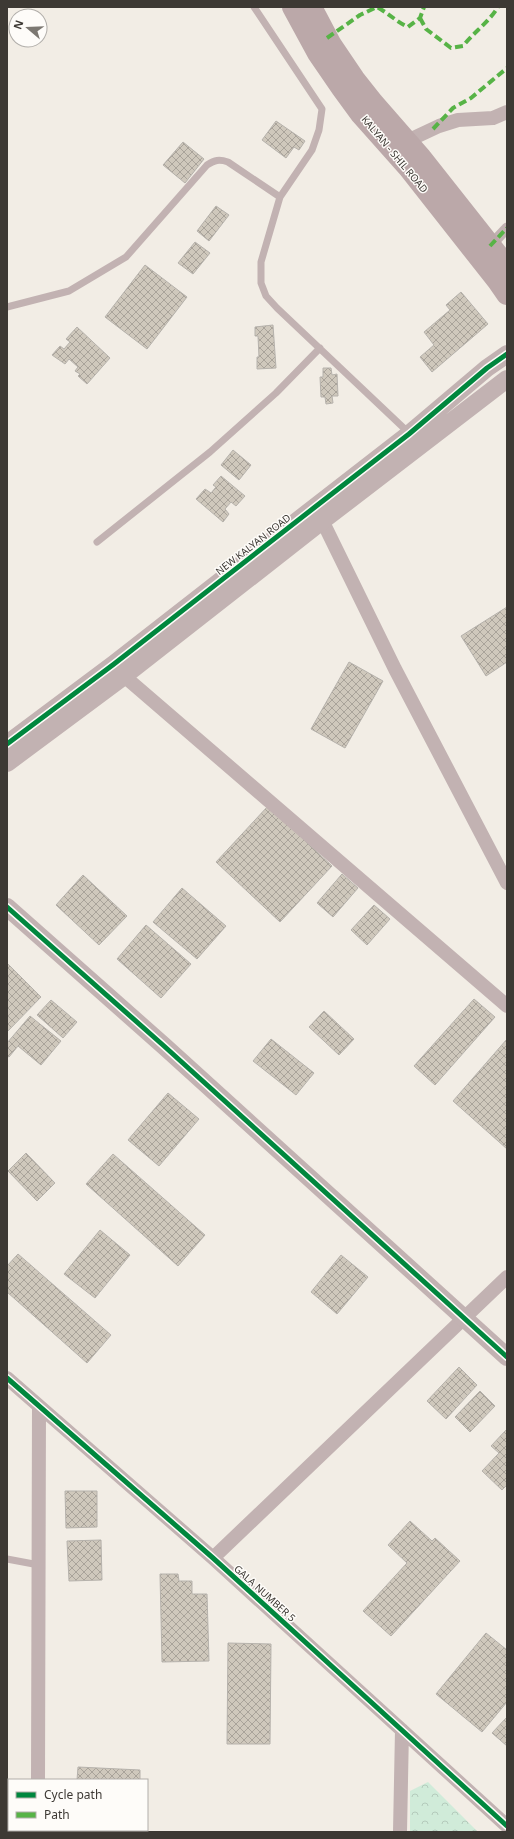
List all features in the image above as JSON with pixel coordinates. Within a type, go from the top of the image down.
[{"type":"main road","name":"KALYAN - SHIL ROAD","points":[[293,7],[318,53],[361,114],[414,175],[507,294]]},
{"type":"main road","name":"KALYAN - SHIL ROAD","points":[[311,7],[331,45],[354,79],[407,141],[507,267]]},
{"type":"street","points":[[407,141],[439,126],[458,120],[493,118],[507,112]]},
{"type":"street","points":[[490,246],[507,228]]},
{"type":"street","name":"NEW KALYAN ROAD","points":[[7,763],[124,676],[319,514],[409,434],[487,368],[507,354]]},
{"type":"street","name":"NEW KALYAN ROAD","points":[[7,744],[319,514],[507,379]]},
{"type":"street","points":[[319,514],[395,669],[507,883]]},
{"type":"street","points":[[124,676],[507,1006]]},
{"type":"street","points":[[7,907],[170,1051],[507,1357]]},
{"type":"street","points":[[213,1558],[465,1319],[507,1277]]},
{"type":"street","name":"GALA NUMBER 5","points":[[7,1378],[213,1558],[507,1826]]},
{"type":"street","points":[[38,1779],[39,1407]]},
{"type":"street","points":[[400,1832],[402,1730]]},
{"type":"lane","points":[[254,7],[322,109],[319,130],[312,150],[280,197],[263,255],[260,283],[266,296],[409,434]]},
{"type":"lane","points":[[7,307],[69,291],[126,256],[207,166],[214,161],[221,160],[228,162],[280,197]]},
{"type":"lane","points":[[97,542],[210,452],[276,393],[320,348]]},
{"type":"lane","points":[[7,1559],[39,1565]]},
{"type":"green space","points":[[428,1782],[478,1832],[410,1832],[410,1791]]},
{"type":"building","points":[[276,121],[305,141],[299,150],[294,147],[286,158],[262,140]]},
{"type":"building","points":[[183,142],[204,159],[185,183],[163,165]]},
{"type":"building","points":[[216,206],[229,215],[209,241],[197,231]]},
{"type":"building","points":[[195,242],[210,253],[193,274],[178,263]]},
{"type":"building","points":[[145,265],[187,297],[147,349],[105,317]]},
{"type":"building","points":[[461,292],[488,324],[432,372],[420,357],[434,345],[424,332],[450,310],[446,305]]},
{"type":"building","points":[[273,325],[276,368],[257,369],[257,357],[259,357],[258,336],[255,336],[255,327]]},
{"type":"building","points":[[77,327],[110,358],[87,384],[78,376],[80,374],[75,371],[78,367],[69,359],[65,364],[52,355],[60,346],[64,349],[70,342],[66,339]]},
{"type":"building","points":[[323,368],[331,368],[332,375],[337,374],[338,396],[332,396],[333,403],[326,404],[325,397],[321,397],[320,377],[323,377]]},
{"type":"building","points":[[233,450],[251,465],[239,480],[221,465]]},
{"type":"building","points":[[221,476],[245,496],[236,506],[231,502],[225,509],[229,514],[223,522],[196,499],[205,489],[211,493],[216,487],[213,485]]},
{"type":"building","points":[[507,607],[507,662],[486,676],[461,636]]},
{"type":"building","points":[[349,662],[383,681],[345,748],[311,729]]},
{"type":"building","points":[[268,806],[332,866],[280,922],[216,862]]},
{"type":"building","points":[[342,874],[358,888],[333,917],[317,903]]},
{"type":"building","points":[[83,875],[127,916],[99,945],[56,905]]},
{"type":"building","points":[[182,888],[226,926],[197,959],[153,922]]},
{"type":"building","points":[[374,905],[390,919],[367,945],[351,930]]},
{"type":"building","points":[[146,925],[191,964],[161,998],[117,959]]},
{"type":"building","points":[[7,963],[41,997],[7,1032]]},
{"type":"building","points":[[474,999],[495,1017],[435,1085],[414,1066]]},
{"type":"building","points":[[51,1000],[77,1022],[63,1038],[37,1015]]},
{"type":"building","points":[[324,1011],[354,1039],[339,1055],[309,1027]]},
{"type":"building","points":[[30,1016],[61,1041],[41,1065],[18,1046],[9,1057],[7,1056],[7,1043]]},
{"type":"building","points":[[271,1039],[314,1073],[296,1095],[253,1061]]},
{"type":"building","points":[[507,1039],[507,1149],[453,1101]]},
{"type":"building","points":[[168,1093],[199,1119],[159,1166],[128,1140]]},
{"type":"building","points":[[26,1153],[55,1183],[37,1201],[8,1171]]},
{"type":"building","points":[[113,1154],[205,1235],[178,1266],[86,1184]]},
{"type":"building","points":[[100,1230],[130,1255],[95,1298],[64,1274]]},
{"type":"building","points":[[18,1254],[111,1335],[87,1363],[7,1292],[7,1266]]},
{"type":"building","points":[[341,1255],[368,1277],[337,1314],[311,1292]]},
{"type":"building","points":[[459,1367],[477,1385],[446,1419],[427,1401]]},
{"type":"building","points":[[480,1391],[495,1406],[470,1432],[455,1417]]},
{"type":"building","points":[[507,1429],[507,1485],[502,1490],[482,1471],[499,1453],[491,1446]]},
{"type":"building","points":[[65,1491],[97,1491],[97,1527],[66,1528]]},
{"type":"building","points":[[410,1521],[432,1541],[435,1538],[460,1561],[391,1636],[363,1611],[407,1563],[388,1545]]},
{"type":"building","points":[[101,1540],[102,1580],[69,1581],[67,1541]]},
{"type":"building","points":[[160,1574],[178,1574],[179,1581],[192,1581],[192,1594],[207,1594],[209,1661],[162,1662]]},
{"type":"building","points":[[486,1633],[507,1650],[507,1702],[482,1732],[436,1694]]},
{"type":"building","points":[[228,1643],[271,1644],[270,1744],[227,1744]]},
{"type":"building","points":[[507,1717],[507,1746],[492,1733]]},
{"type":"building","points":[[78,1767],[140,1770],[140,1779],[77,1779]]},
{"type":"building","points":[[69,1831],[133,1831],[133,1832]]},
{"type":"marked path","points":[[327,38],[360,15],[377,7],[408,27],[420,18],[424,7]]},
{"type":"marked path","points":[[420,18],[426,29],[451,48],[463,46],[498,7]]},
{"type":"marked path","points":[[433,129],[453,108],[471,98],[507,68]]},
{"type":"marked path","points":[[490,246],[507,228]]},
{"type":"cycle path","points":[[7,744],[114,664],[409,434],[487,368],[507,354]]},
{"type":"cycle path","points":[[7,907],[164,1046],[507,1357]]},
{"type":"cycle path","points":[[7,1378],[213,1558],[507,1826]]}]
